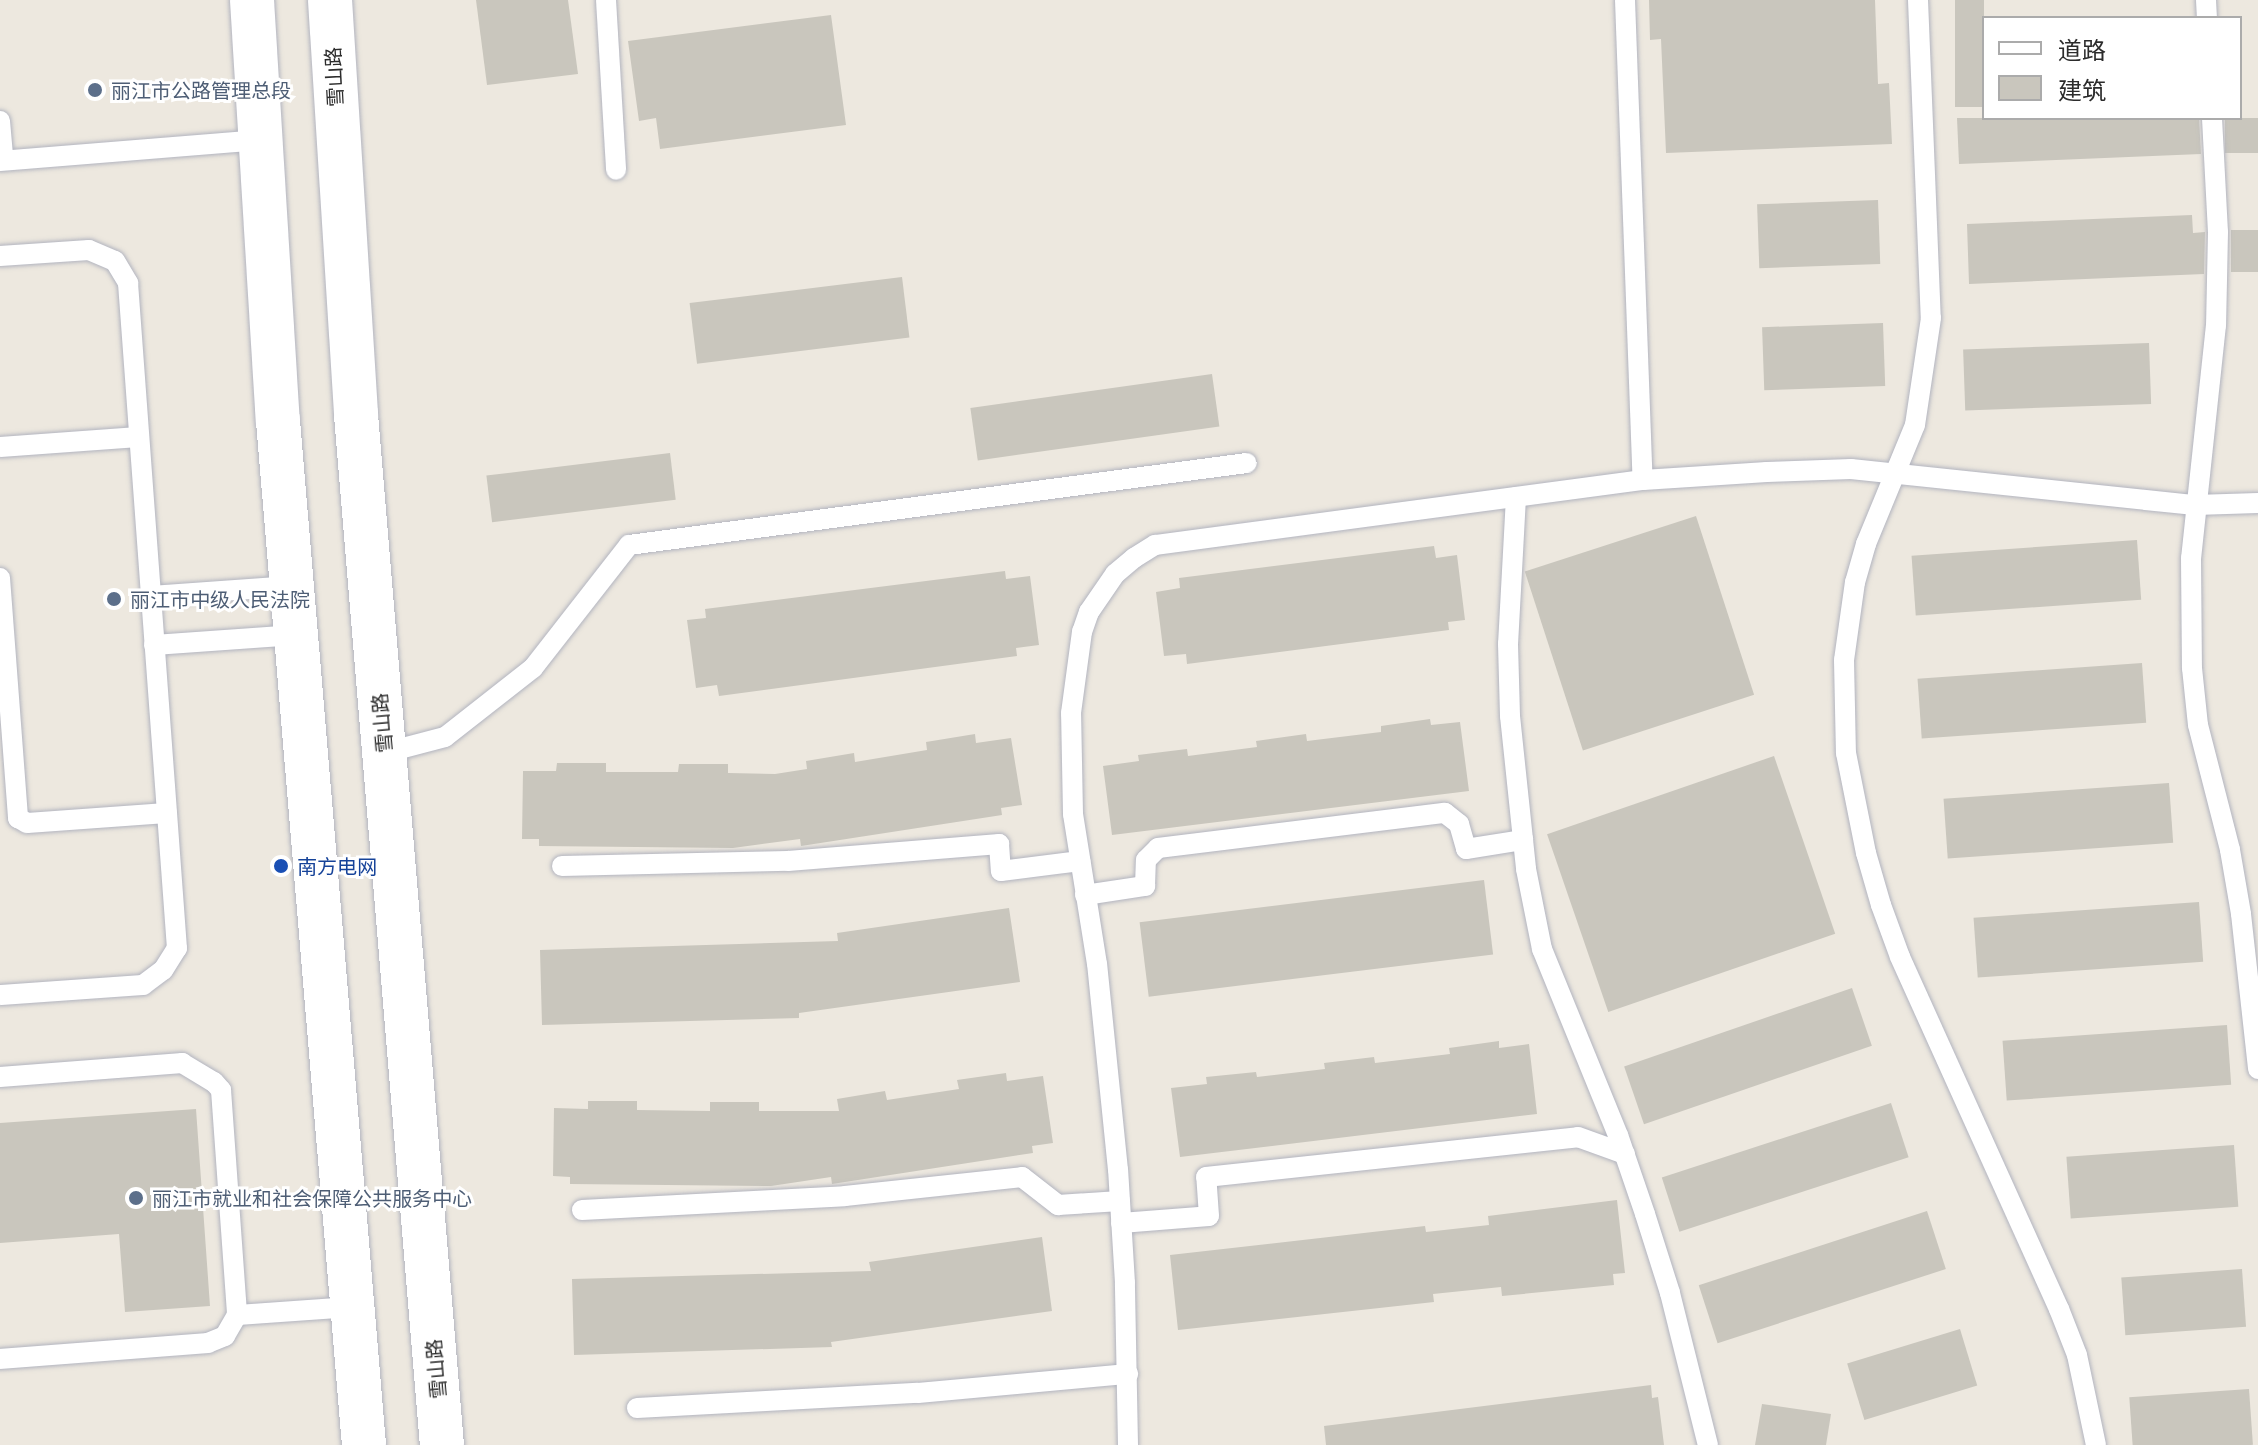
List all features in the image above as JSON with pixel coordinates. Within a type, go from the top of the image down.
[{"type":"main road","points":[[252,0],[292,586],[364,1445]]},
{"type":"main road","name":"雪山路","points":[[330,0],[356,415],[442,1445]]},
{"type":"lane","points":[[606,0],[616,170]]},
{"type":"lane","points":[[1625,0],[1643,480]]},
{"type":"lane","points":[[1918,0],[1931,318],[1915,425],[1866,544],[1848,621],[1843,707],[1854,799],[1873,879],[1900,957],[2077,1355],[2096,1445]]},
{"type":"lane","points":[[2212,120],[2218,232],[2216,325],[2211,396],[2195,505],[2190,611],[2196,711],[2232,863],[2258,1069]]},
{"type":"lane","points":[[0,121],[1,160],[260,140]]},
{"type":"lane","points":[[0,256],[89,250],[103,254],[123,271],[128,283],[177,948],[163,970],[143,985],[0,995]]},
{"type":"lane","points":[[0,447],[139,437]]},
{"type":"lane","points":[[384,753],[445,737],[533,668],[629,545],[1247,463]]},
{"type":"lane","points":[[1128,1445],[1120,1201],[1107,1052],[1073,814],[1071,713],[1082,632],[1100,594],[1134,558],[1155,545],[1643,480],[1851,469],[2195,505],[2258,503]]},
{"type":"lane","points":[[1516,497],[1508,644],[1510,716],[1523,840],[1542,949],[1625,1154],[1670,1293],[1708,1445]]},
{"type":"lane","points":[[0,578],[18,818],[27,823],[167,813]]},
{"type":"lane","points":[[151,596],[292,586]]},
{"type":"lane","points":[[154,645],[296,635]]},
{"type":"lane","points":[[1085,895],[1145,886],[1146,860],[1158,848],[1445,813],[1459,824],[1466,849],[1523,840]]},
{"type":"lane","points":[[562,866],[788,861],[999,844],[1001,871],[1080,861]]},
{"type":"lane","points":[[0,1077],[182,1063],[214,1082],[221,1090],[237,1315],[225,1336],[208,1343],[0,1359]]},
{"type":"lane","points":[[1121,1223],[1209,1216],[1206,1177],[1578,1137],[1625,1154]]},
{"type":"lane","points":[[582,1210],[815,1198],[1022,1177],[1058,1205],[1120,1201]]},
{"type":"lane","points":[[237,1315],[352,1307]]},
{"type":"lane","points":[[637,1408],[918,1393],[1128,1374]]},
{"type":"building","points":[[476,0],[568,0],[578,74],[487,85]]},
{"type":"building","points":[[1649,0],[1875,0],[1878,84],[1889,83],[1892,144],[1666,153],[1661,39],[1650,40]]},
{"type":"building","points":[[1955,0],[1984,0],[1982,107],[1955,107]]},
{"type":"building","points":[[831,15],[846,125],[660,149],[656,118],[639,121],[628,41]]},
{"type":"building","points":[[1957,118],[2199,120],[2201,154],[1959,164]]},
{"type":"building","points":[[2258,118],[2258,153],[2225,153],[2225,120]]},
{"type":"building","points":[[1878,200],[1880,264],[1759,268],[1757,204]]},
{"type":"building","points":[[2192,215],[2193,233],[2205,232],[2204,274],[1969,284],[1967,224]]},
{"type":"building","points":[[2231,230],[2258,230],[2258,272],[2231,272]]},
{"type":"building","points":[[902,277],[909,338],[697,364],[690,303]]},
{"type":"building","points":[[1883,323],[1885,386],[1764,390],[1762,327]]},
{"type":"building","points":[[2149,343],[2151,404],[1965,410],[1963,349]]},
{"type":"building","points":[[1212,374],[1219,426],[978,460],[970,408]]},
{"type":"building","points":[[670,453],[676,500],[492,522],[486,476]]},
{"type":"building","points":[[1696,516],[1754,695],[1583,750],[1525,572]]},
{"type":"building","points":[[2137,540],[2141,600],[1916,616],[1912,556]]},
{"type":"building","points":[[1434,546],[1436,558],[1457,555],[1465,620],[1448,622],[1449,630],[1187,664],[1186,654],[1164,656],[1156,592],[1180,588],[1179,578]]},
{"type":"building","points":[[1005,571],[1006,579],[1030,576],[1039,645],[1016,648],[1017,656],[719,696],[717,685],[696,688],[687,620],[706,618],[705,609]]},
{"type":"building","points":[[2142,663],[2146,723],[1922,739],[1918,679]]},
{"type":"building","points":[[1430,719],[1431,725],[1460,722],[1469,791],[1112,835],[1103,766],[1139,761],[1138,755],[1187,749],[1188,756],[1257,747],[1256,741],[1306,734],[1307,741],[1381,732],[1381,726]]},
{"type":"building","points":[[975,734],[976,743],[1011,738],[1022,805],[1001,808],[1002,815],[801,846],[800,839],[733,848],[539,846],[539,839],[522,839],[523,771],[556,771],[557,763],[606,763],[606,772],[678,772],[679,764],[728,764],[728,773],[775,774],[807,769],[806,761],[854,753],[855,762],[927,750],[926,742]]},
{"type":"building","points":[[1774,756],[1835,934],[1608,1012],[1547,834]]},
{"type":"building","points":[[2169,783],[2173,843],[1948,859],[1944,799]]},
{"type":"building","points":[[1484,880],[1493,954],[1149,997],[1140,922]]},
{"type":"building","points":[[2199,902],[2203,962],[1978,978],[1974,918]]},
{"type":"building","points":[[1009,908],[1020,982],[799,1013],[799,1018],[542,1025],[540,950],[838,941],[837,933]]},
{"type":"building","points":[[1852,988],[1872,1046],[1644,1124],[1624,1066]]},
{"type":"building","points":[[2227,1025],[2231,1085],[2007,1101],[2003,1041]]},
{"type":"building","points":[[1499,1041],[1499,1048],[1529,1044],[1537,1114],[1180,1157],[1171,1088],[1207,1084],[1206,1077],[1256,1072],[1257,1077],[1325,1069],[1324,1063],[1374,1057],[1375,1063],[1450,1054],[1449,1048]]},
{"type":"building","points":[[1006,1073],[1007,1081],[1043,1076],[1053,1143],[1032,1146],[1033,1153],[832,1184],[831,1177],[771,1186],[570,1184],[570,1177],[553,1176],[554,1108],[588,1109],[588,1101],[637,1101],[637,1110],[710,1111],[710,1102],[759,1102],[759,1111],[839,1111],[837,1099],[885,1091],[887,1100],[959,1089],[957,1080]]},
{"type":"building","points":[[1891,1103],[1909,1157],[1679,1232],[1662,1177]]},
{"type":"building","points":[[196,1109],[210,1306],[125,1312],[119,1234],[0,1243],[0,1123]]},
{"type":"building","points":[[2234,1145],[2238,1207],[2071,1219],[2066,1157]]},
{"type":"building","points":[[1617,1200],[1625,1273],[1613,1274],[1614,1285],[1502,1296],[1501,1287],[1433,1294],[1434,1302],[1178,1330],[1170,1255],[1425,1226],[1426,1232],[1489,1225],[1488,1216]]},
{"type":"building","points":[[1927,1211],[1946,1269],[1718,1343],[1699,1285]]},
{"type":"building","points":[[1042,1237],[1052,1311],[831,1342],[832,1347],[574,1355],[572,1279],[871,1271],[869,1262]]},
{"type":"building","points":[[2242,1269],[2246,1327],[2125,1335],[2121,1277]]},
{"type":"building","points":[[1960,1329],[1977,1385],[1864,1420],[1847,1363]]},
{"type":"building","points":[[1651,1385],[1652,1398],[1658,1397],[1664,1445],[1326,1445],[1324,1426]]},
{"type":"building","points":[[2249,1389],[2253,1445],[2133,1445],[2129,1397]]},
{"type":"building","points":[[1762,1404],[1831,1414],[1826,1445],[1755,1445]]},
{"type":"place","name":"丽江市公路管理总段","points":[[95,90]]},
{"type":"place","name":"丽江市中级人民法院","points":[[114,599]]},
{"type":"place","name":"南方电网","points":[[281,866]]},
{"type":"place","name":"丽江市就业和社会保障公共服务中心","points":[[136,1198]]}]
